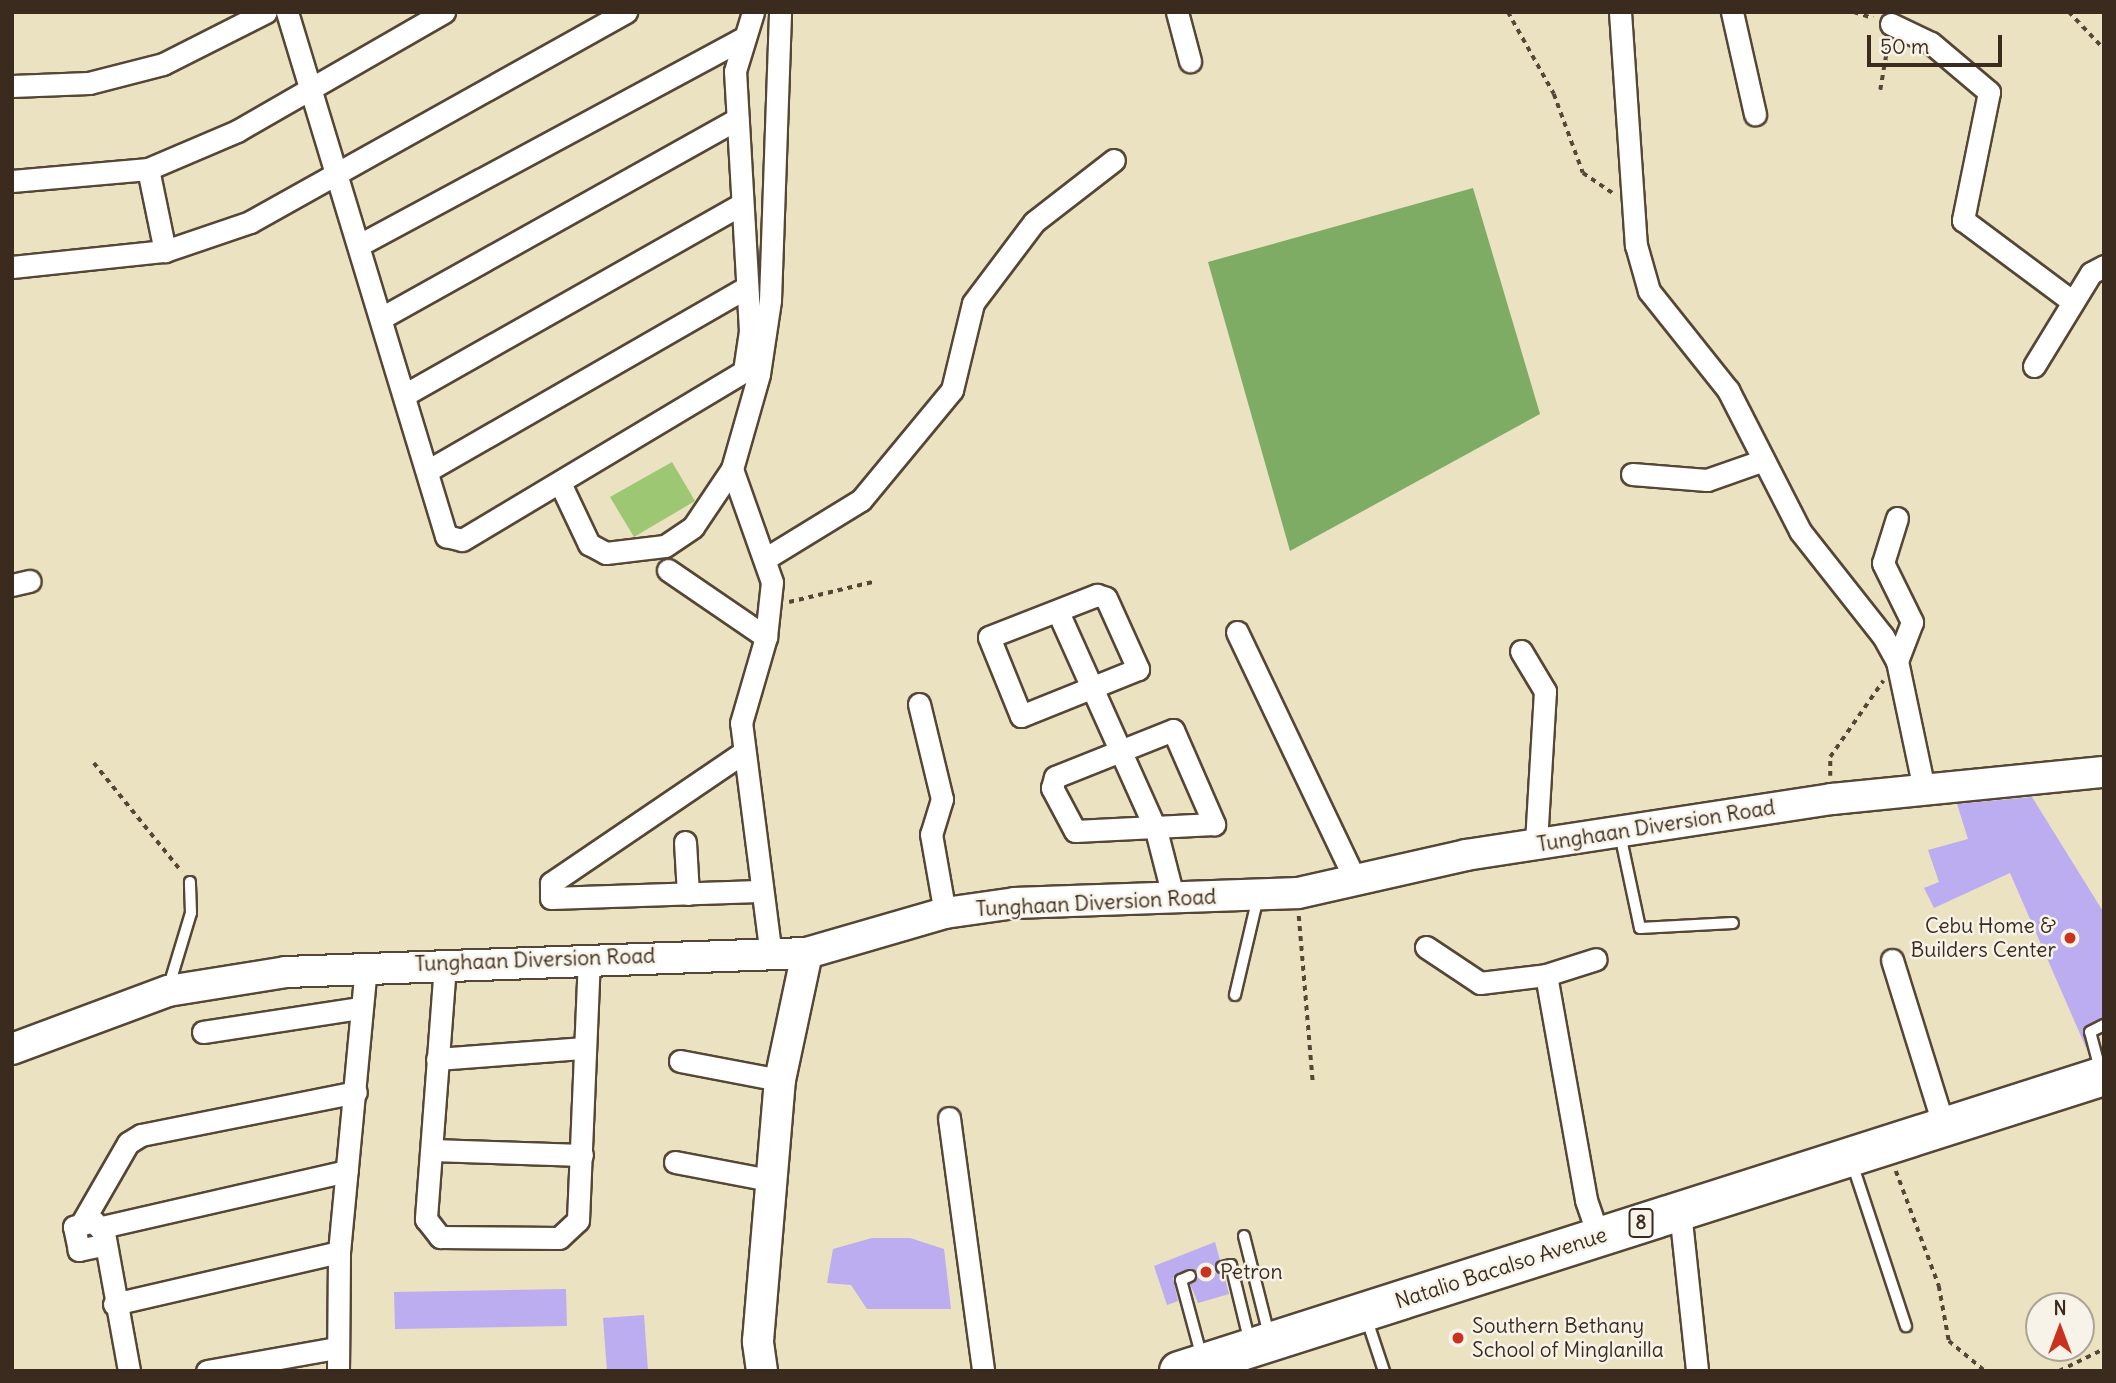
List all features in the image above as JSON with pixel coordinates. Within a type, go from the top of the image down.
[{"type":"highway","name":"Natalio Bacalso Avenue","points":[[1191,1366],[1252,1351],[1363,1311],[2103,1076]]},
{"type":"street","points":[[12,86],[89,83],[163,64],[266,12]]},
{"type":"street","points":[[287,12],[340,170],[446,536],[454,540],[560,483],[744,371],[747,287],[740,205],[737,55],[752,12]]},
{"type":"street","points":[[12,181],[148,169],[313,89],[444,12]]},
{"type":"street","points":[[12,267],[165,251],[250,222],[626,12]]},
{"type":"street","points":[[560,483],[589,544],[606,553],[665,546],[693,527],[732,468],[760,374],[770,300],[780,12]]},
{"type":"street","points":[[1177,12],[1190,61]]},
{"type":"street","points":[[1620,12],[1633,205],[1649,291],[1728,390],[1800,531],[1897,662],[1924,789]]},
{"type":"street","points":[[1732,12],[1755,114]]},
{"type":"street","points":[[1891,24],[1931,43],[1989,92],[1962,220],[2073,302]]},
{"type":"street","points":[[361,244],[745,37]]},
{"type":"street","points":[[383,317],[738,119]]},
{"type":"street","points":[[768,557],[861,500],[952,390],[973,303],[1026,232],[1114,160]]},
{"type":"street","points":[[148,169],[165,251]]},
{"type":"street","points":[[406,394],[740,205]]},
{"type":"street","points":[[2035,366],[2091,273],[2104,266]]},
{"type":"street","points":[[426,471],[747,287]]},
{"type":"street","points":[[1632,474],[1707,480],[1764,460]]},
{"type":"street","points":[[732,468],[768,557],[770,606],[766,637],[741,723],[741,754],[771,956]]},
{"type":"street","points":[[1897,518],[1883,563],[1912,622],[1897,662]]},
{"type":"street","points":[[668,570],[766,637]]},
{"type":"street","points":[[1104,596],[1140,665],[1092,692],[1021,716],[987,644],[989,637],[1104,596]]},
{"type":"street","points":[[1058,612],[1156,830],[1173,896]]},
{"type":"street","points":[[1237,632],[1355,879]]},
{"type":"street","points":[[1521,651],[1545,691],[1536,844]]},
{"type":"street","points":[[919,704],[942,799],[932,834],[945,913]]},
{"type":"street","points":[[1173,730],[1215,821],[1208,828],[1080,834],[1052,788],[1055,777],[1120,746],[1173,730]]},
{"type":"street","points":[[741,754],[551,883],[551,898],[760,891]]},
{"type":"street","name":"Tunghaan Diversion Road","points":[[12,1049],[168,991],[366,964],[445,965],[589,957],[771,956],[807,953],[945,913],[1015,903],[1298,892],[1536,844],[1832,799],[2104,772]]},
{"type":"street","points":[[685,842],[688,894]]},
{"type":"street","points":[[1426,947],[1475,982],[1546,975],[1596,959]]},
{"type":"street","points":[[762,1371],[758,1340],[769,1180],[780,1080],[807,953]]},
{"type":"street","points":[[445,965],[426,1219],[440,1237],[559,1238],[578,1220],[589,957]]},
{"type":"street","points":[[1892,960],[1944,1127]]},
{"type":"street","points":[[338,1371],[336,1348],[339,1252],[366,964]]},
{"type":"street","points":[[1546,975],[1586,1200],[1599,1237]]},
{"type":"street","points":[[203,1032],[360,1008]]},
{"type":"street","points":[[438,1059],[585,1048]]},
{"type":"street","points":[[680,1061],[780,1080]]},
{"type":"street","points":[[129,1371],[95,1231],[128,1143],[141,1135],[356,1092]]},
{"type":"street","points":[[949,1118],[983,1371]]},
{"type":"street","points":[[432,1150],[582,1154]]},
{"type":"street","points":[[675,1162],[769,1180]]},
{"type":"street","points":[[95,1231],[347,1171]]},
{"type":"street","points":[[1680,1211],[1697,1371]]},
{"type":"street","points":[[114,1304],[339,1252]]},
{"type":"street","points":[[207,1371],[336,1348]]},
{"type":"lane","points":[[1620,832],[1640,929],[1733,923]]},
{"type":"lane","points":[[168,991],[191,913],[190,882]]},
{"type":"lane","points":[[1235,995],[1258,895]]},
{"type":"lane","points":[[2103,1076],[2091,1032],[2104,1026]]},
{"type":"lane","points":[[1850,1157],[1906,1326]]},
{"type":"lane","points":[[1244,1236],[1252,1351]]},
{"type":"lane","points":[[1222,1267],[1231,1265],[1252,1351]]},
{"type":"lane","points":[[1190,1276],[1181,1280],[1191,1366]]},
{"type":"lane","points":[[1363,1311],[1384,1371]]},
{"type":"path","points":[[1508,12],[1554,94],[1583,173],[1633,205]]},
{"type":"path","points":[[2069,12],[2104,50]]},
{"type":"path","points":[[1880,90],[1891,24]]},
{"type":"path","points":[[770,606],[873,582]]},
{"type":"path","points":[[1832,799],[1830,757],[1897,662]]},
{"type":"path","points":[[94,762],[190,882]]},
{"type":"path","points":[[1298,892],[1313,1084]]},
{"type":"path","points":[[1886,1146],[1939,1286],[1949,1341],[1985,1371]]},
{"type":"path","points":[[2059,1371],[2104,1349]]},
{"type":"green space","points":[[1473,188],[1540,414],[1290,551],[1208,262]]},
{"type":"green space","points":[[672,462],[695,501],[634,537],[610,497]]},
{"type":"building","name":"Cebu Home & Builders Center","points":[[2032,797],[2104,913],[2104,1017],[2083,1028],[2087,1050],[2010,873],[1934,908],[1924,888],[1939,882],[1928,850],[1968,839],[1957,804]]},
{"type":"building","points":[[872,1238],[910,1238],[944,1249],[951,1309],[867,1309],[851,1285],[827,1283],[833,1249]]},
{"type":"building","name":"Petron","points":[[1215,1242],[1220,1260],[1215,1269],[1224,1275],[1229,1294],[1198,1303],[1190,1284],[1197,1273],[1187,1269],[1173,1278],[1178,1301],[1167,1305],[1154,1266]]},
{"type":"building","points":[[566,1289],[567,1326],[395,1329],[394,1292]]},
{"type":"building","points":[[644,1315],[648,1371],[607,1371],[603,1318]]},
{"type":"place","name":"Cebu Home & Builders Center","points":[[2070,938]]},
{"type":"place","name":"Petron","points":[[1206,1272]]},
{"type":"place","name":"Southern Bethany School of Minglanilla","points":[[1458,1338]]}]
